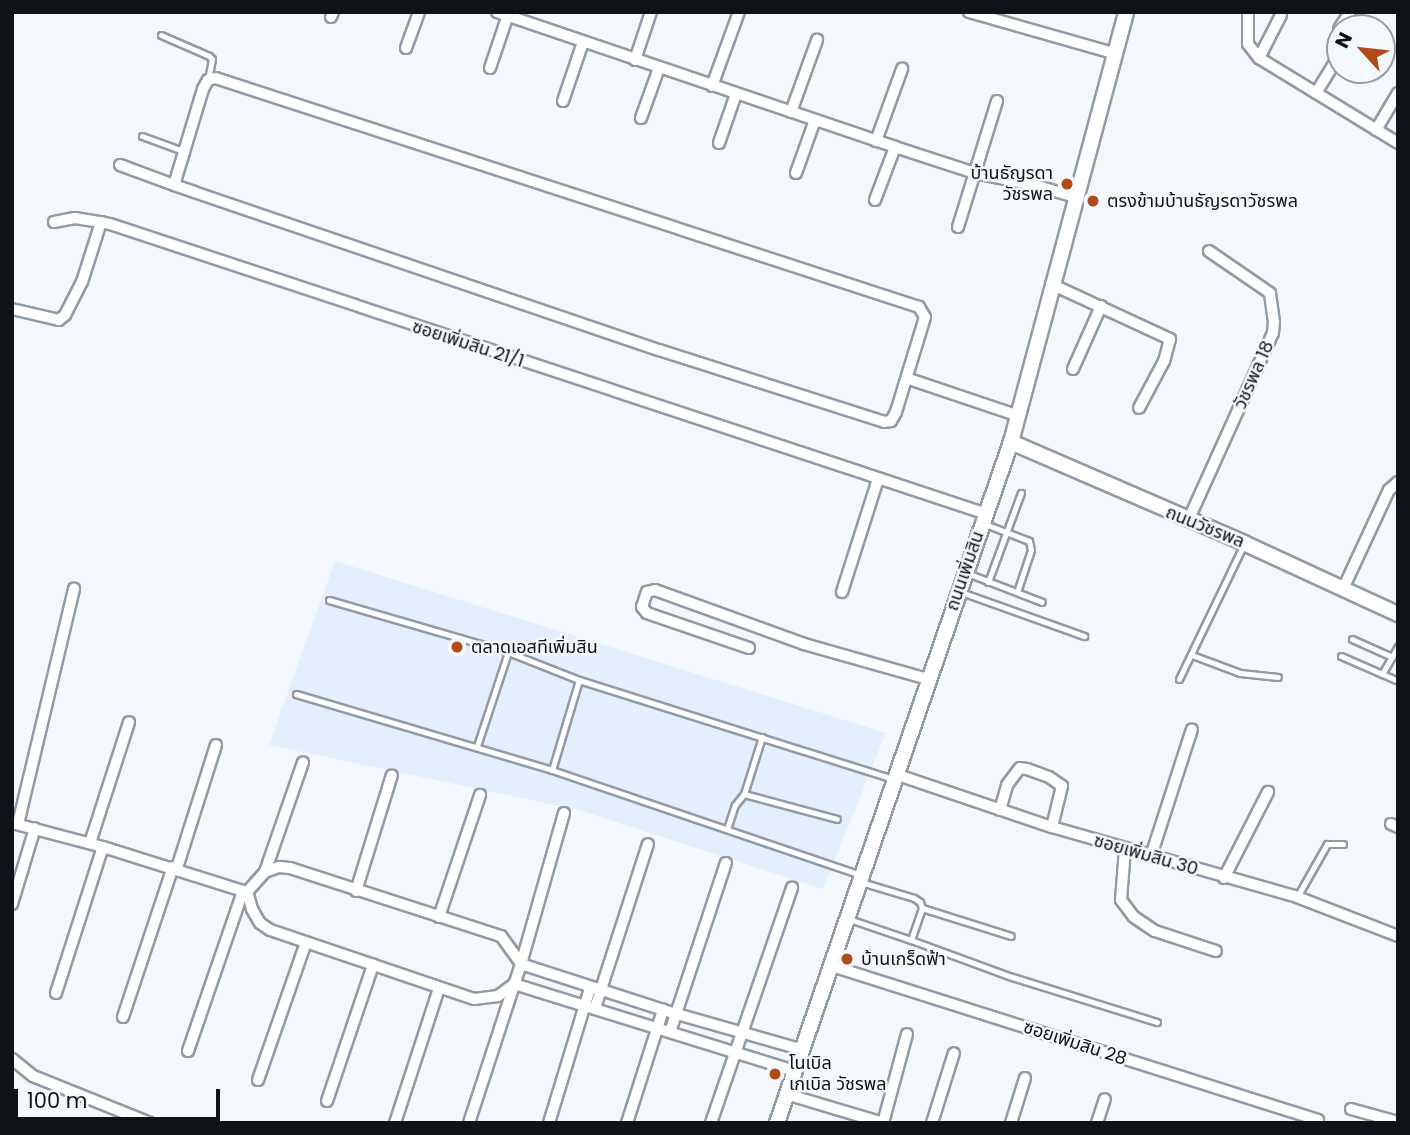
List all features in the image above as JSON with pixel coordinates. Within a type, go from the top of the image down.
[{"type":"street","points":[[406,48],[419,12]]},
{"type":"street","points":[[635,60],[652,12]]},
{"type":"street","points":[[712,86],[739,12]]},
{"type":"street","points":[[969,12],[1116,54]]},
{"type":"street","name":"ถนนเพิ่มสิน","points":[[777,1123],[849,919],[894,776],[964,572],[1011,442],[1051,284],[1126,12]]},
{"type":"street","points":[[1248,12],[1248,44],[1259,58],[1398,143]]},
{"type":"street","points":[[490,68],[504,13],[876,141],[975,173],[1034,185],[1075,198]]},
{"type":"street","points":[[1259,58],[1281,15]]},
{"type":"street","points":[[791,112],[817,40]]},
{"type":"street","points":[[563,101],[583,42]]},
{"type":"street","points":[[641,118],[659,68]]},
{"type":"street","points":[[876,141],[902,69]]},
{"type":"street","points":[[1316,93],[1326,77]]},
{"type":"street","points":[[120,165],[174,185],[659,350],[884,422],[891,421],[909,379],[925,317],[919,307],[216,78],[208,80],[203,89],[174,185]]},
{"type":"street","points":[[1376,130],[1398,93]]},
{"type":"street","points":[[719,143],[736,94]]},
{"type":"street","points":[[958,226],[998,101]]},
{"type":"street","points":[[796,173],[815,120]]},
{"type":"street","points":[[875,200],[895,147]]},
{"type":"street","name":"ซอยเพิ่มสิน 21/1","points":[[54,222],[75,218],[101,222],[878,479],[983,518]]},
{"type":"street","points":[[12,309],[59,320],[82,282],[101,222]]},
{"type":"street","name":"วัชรพล 18","points":[[1188,521],[1273,333],[1274,321],[1270,293],[1209,251]]},
{"type":"street","points":[[1051,284],[1170,339],[1164,361],[1139,408]]},
{"type":"street","points":[[1073,369],[1101,306]]},
{"type":"street","points":[[909,379],[1019,416]]},
{"type":"street","name":"ถนนวัชรพล","points":[[1011,442],[1244,543],[1398,614]]},
{"type":"street","points":[[842,592],[878,479]]},
{"type":"street","points":[[1343,589],[1390,490],[1398,482]]},
{"type":"street","points":[[74,589],[15,824],[90,843],[245,891]]},
{"type":"street","points":[[749,648],[647,613],[642,607],[647,592],[655,590],[803,644],[928,679]]},
{"type":"street","points":[[90,843],[129,722]]},
{"type":"street","points":[[1151,856],[1192,729]]},
{"type":"street","points":[[123,1017],[216,746]]},
{"type":"street","points":[[265,872],[303,762]]},
{"type":"street","points":[[1000,810],[1007,785],[1020,768],[1027,769],[1049,777],[1062,786],[1052,827]]},
{"type":"street","points":[[356,891],[392,775]]},
{"type":"street","name":"ซอยเพิ่มสิน 30","points":[[894,776],[1125,849],[1297,897],[1398,936]]},
{"type":"street","points":[[1224,878],[1268,792]]},
{"type":"street","points":[[439,916],[480,795]]},
{"type":"street","points":[[469,1123],[521,964],[564,813]]},
{"type":"street","points":[[12,904],[36,828]]},
{"type":"street","points":[[549,1123],[648,844]]},
{"type":"street","points":[[56,993],[103,847]]},
{"type":"street","points":[[1125,849],[1121,900],[1135,917],[1155,931],[1216,951]]},
{"type":"street","points":[[670,1032],[726,863]]},
{"type":"street","points":[[188,1051],[245,891],[265,872],[279,867],[501,936],[521,964],[663,1010],[803,1050]]},
{"type":"street","points":[[710,1123],[792,888]]},
{"type":"street","points":[[245,891],[251,909],[260,923],[270,930],[439,988],[474,999],[488,1000],[514,984],[795,1071]]},
{"type":"street","points":[[258,1080],[306,942]]},
{"type":"street","points":[[327,1101],[373,965]]},
{"type":"street","name":"ซอยเพิ่มสิน 28","points":[[832,966],[1318,1121]]},
{"type":"street","points":[[395,1123],[439,988]]},
{"type":"street","points":[[627,1123],[663,1010]]},
{"type":"street","points":[[786,1094],[852,1118],[883,1123],[907,1034]]},
{"type":"street","points":[[932,1123],[954,1052]]},
{"type":"street","points":[[12,1059],[33,1076],[150,1123]]},
{"type":"street","points":[[1011,1123],[1025,1078]]},
{"type":"street","points":[[1097,1123],[1105,1099]]},
{"type":"street","points":[[1351,1109],[1398,1122]]},
{"type":"lane","points":[[161,35],[209,56],[208,80]]},
{"type":"lane","points":[[142,136],[186,152]]},
{"type":"lane","points":[[988,582],[1021,493]]},
{"type":"lane","points":[[983,518],[1026,538],[1031,545],[1017,592]]},
{"type":"lane","points":[[1179,679],[1244,543]]},
{"type":"lane","points":[[964,572],[1042,602]]},
{"type":"lane","points":[[958,591],[1084,636]]},
{"type":"lane","points":[[329,600],[508,652],[579,680],[894,776]]},
{"type":"lane","points":[[1352,639],[1392,657]]},
{"type":"lane","points":[[1382,674],[1398,646]]},
{"type":"lane","points":[[477,746],[508,652]]},
{"type":"lane","points":[[1192,654],[1240,673],[1278,677]]},
{"type":"lane","points":[[1341,656],[1396,680]]},
{"type":"lane","points":[[552,770],[579,680]]},
{"type":"lane","points":[[296,694],[477,746],[727,828],[914,898],[922,908],[1011,936]]},
{"type":"lane","points":[[727,828],[736,805],[744,794],[762,737]]},
{"type":"lane","points":[[744,794],[837,819]]},
{"type":"lane","points":[[1297,897],[1327,844],[1343,844]]},
{"type":"lane","points":[[911,940],[922,908]]},
{"type":"lane","points":[[849,919],[1009,976],[1157,1022]]},
{"type":"shaded area","name":"ตลาดเอสทีเพิ่มสิน","points":[[335,561],[886,733],[823,889],[579,810],[269,745]]},
{"type":"place","name":"บ้านธัญรดา วัชรพล","points":[[1067,184]]},
{"type":"place","name":"ตรงข้ามบ้านธัญรดาวัชรพล","points":[[1093,201]]},
{"type":"place","name":"ตลาดเอสทีเพิ่มสิน","points":[[457,647]]},
{"type":"place","name":"บ้านเกร็ดฟ้า","points":[[847,959]]},
{"type":"place","name":"โนเบิล เกเบิล วัชรพล","points":[[775,1074]]}]
